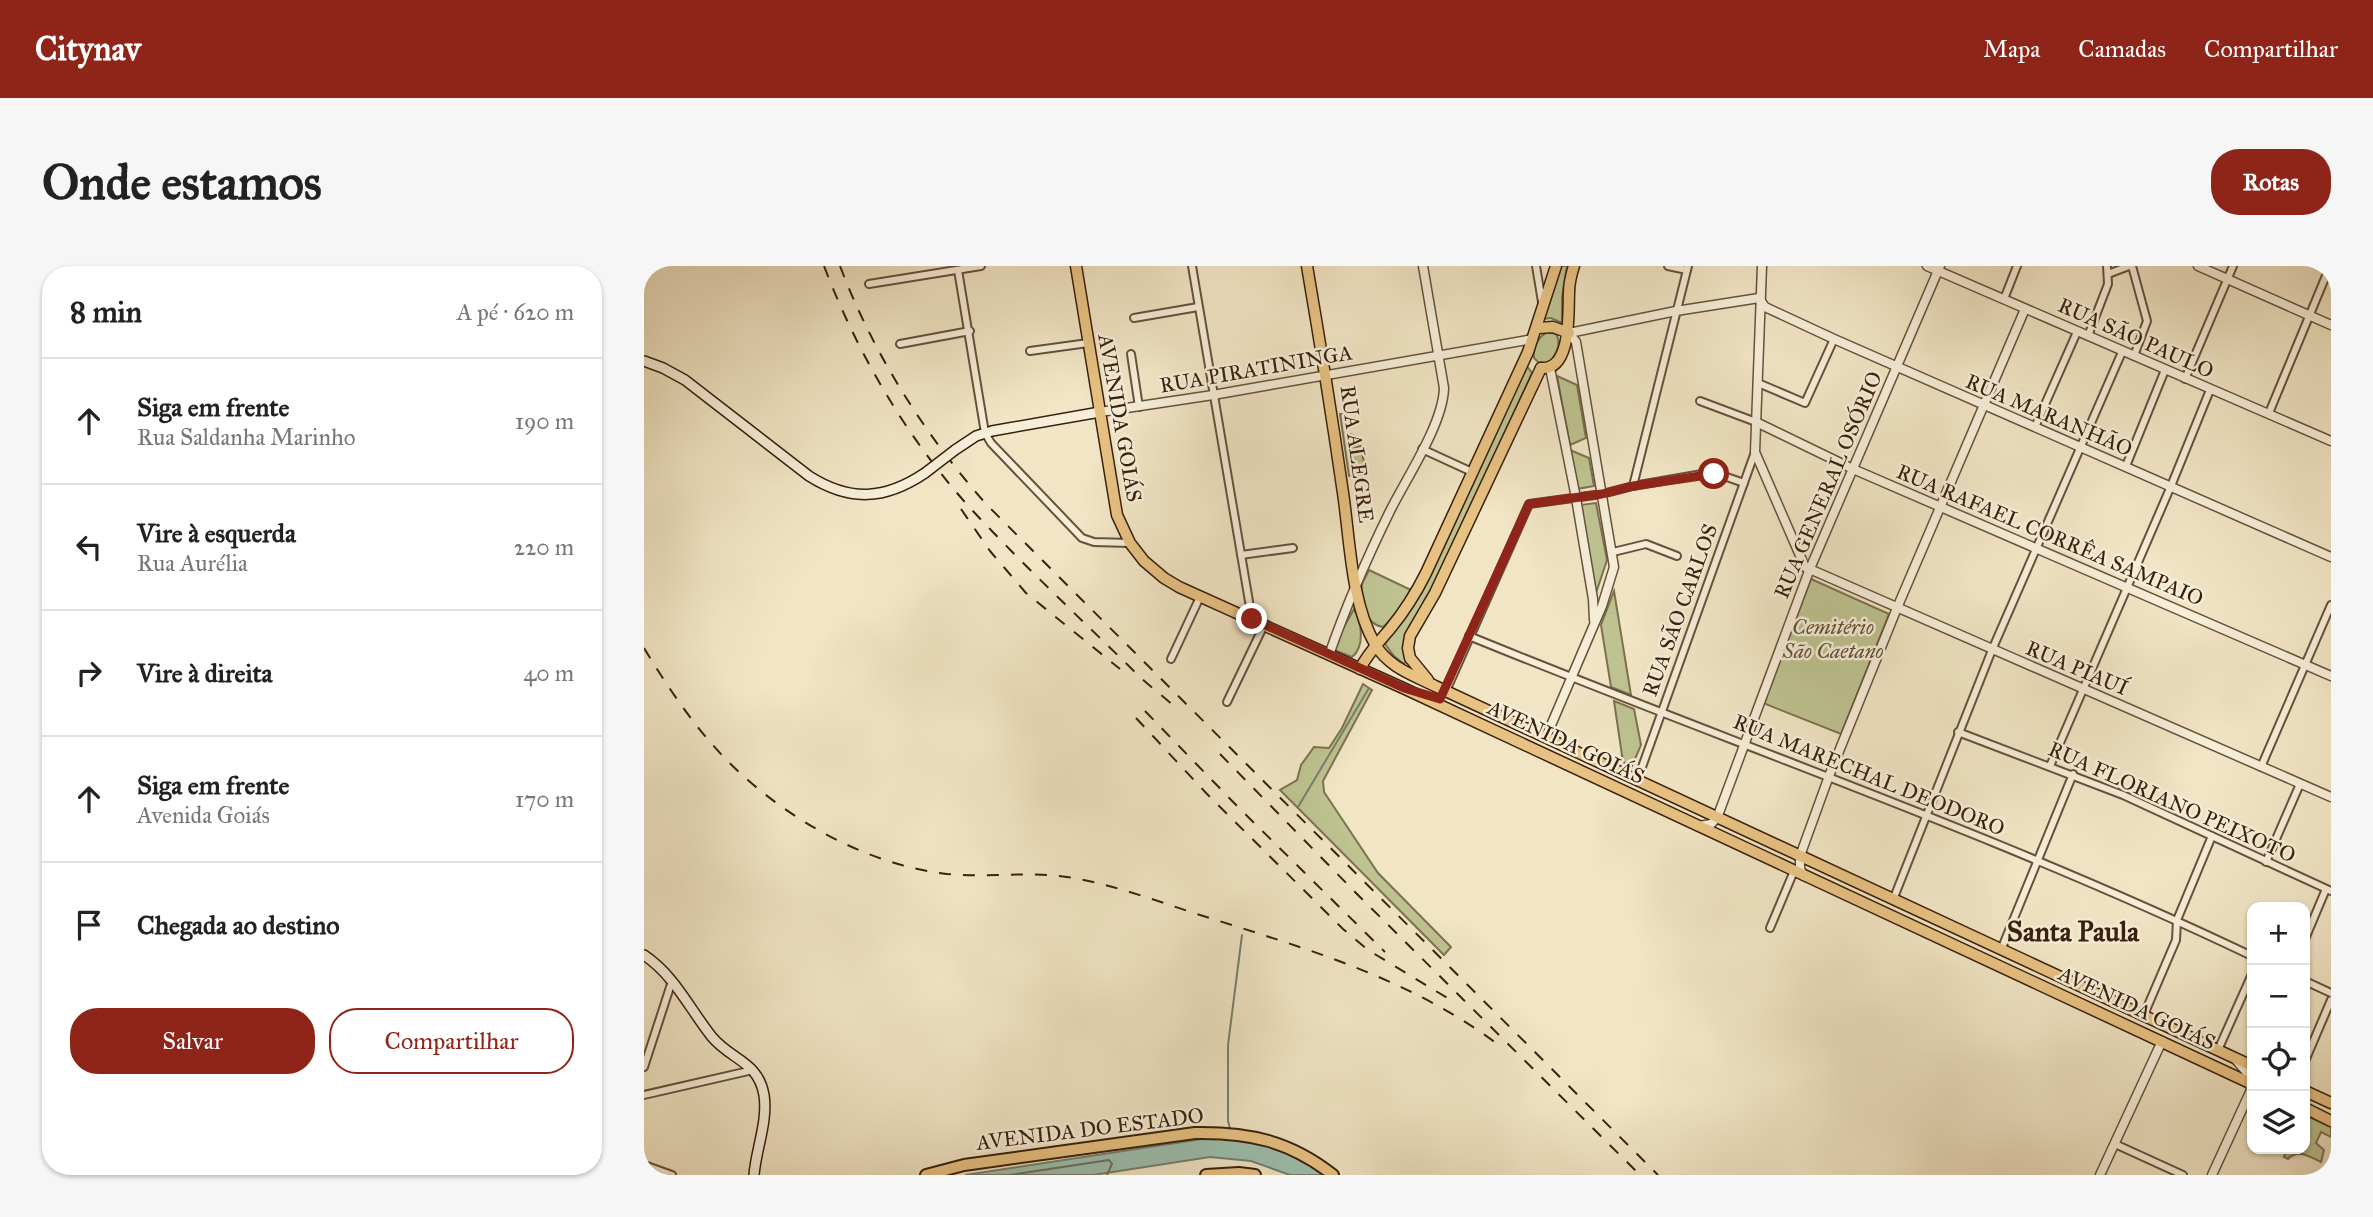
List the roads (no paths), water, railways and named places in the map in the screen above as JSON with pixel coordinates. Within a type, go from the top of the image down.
[{"type":"highway","name":"AVENIDA DO ESTADO","points":[[926,1175],[957,1166],[1055,1151],[1220,1132],[1254,1136],[1292,1148],[1333,1175]]},
{"type":"highway","points":[[1206,1175],[1223,1172],[1255,1175]]},
{"type":"main road","name":"AVENIDA GOIÁS","points":[[1076,266],[1117,515],[1130,543],[1143,561],[1158,574],[1200,597],[1404,688],[2247,1082]]},
{"type":"main road","name":"RUA ALEGRE","points":[[1307,266],[1326,375],[1356,586],[1375,645]]},
{"type":"main road","points":[[1360,669],[1420,585],[1528,352],[1556,266]]},
{"type":"main road","points":[[1435,686],[1410,658],[1410,636],[1435,593],[1546,368],[1557,360],[1569,333],[1569,291],[1574,266]]},
{"type":"main road","points":[[1538,328],[1553,327],[1569,333]]},
{"type":"main road","points":[[1528,352],[1534,362],[1546,368]]},
{"type":"main road","name":"RUA PIRATININGA","points":[[644,361],[685,380],[809,476],[828,486],[858,495],[884,493],[910,483],[955,450],[985,433],[1100,412]]},
{"type":"main road","name":"AVENIDA GOIÁS","points":[[1375,645],[1393,665],[1435,686],[2247,1064]]},
{"type":"main road","points":[[1404,688],[1438,699],[1442,698],[1446,691]]},
{"type":"main road","points":[[644,955],[659,965],[673,980],[713,1038],[748,1064],[758,1077],[764,1097],[764,1117],[754,1175]]},
{"type":"main road","points":[[2310,1093],[2331,1103]]},
{"type":"main road","points":[[2310,1110],[2331,1121]]},
{"type":"street","points":[[869,284],[981,266]]},
{"type":"street","points":[[1192,266],[1252,619]]},
{"type":"street","points":[[1329,655],[1356,586],[1444,400],[1423,266]]},
{"type":"street","points":[[1536,266],[1543,308]]},
{"type":"street","points":[[1633,486],[1687,268],[1668,266]]},
{"type":"street","points":[[1762,266],[1755,452],[1802,562],[1809,570]]},
{"type":"street","name":"RUA SÃO PAULO","points":[[1927,266],[1939,268],[2122,352],[2331,441]]},
{"type":"street","points":[[2004,299],[2017,266]]},
{"type":"street","points":[[2088,336],[2106,289],[2107,266]]},
{"type":"street","points":[[2108,274],[2130,266],[2147,321],[2134,356]]},
{"type":"street","points":[[2198,266],[2331,325]]},
{"type":"street","points":[[2185,379],[2233,266]]},
{"type":"street","points":[[2269,413],[2330,266]]},
{"type":"street","name":"RUA GENERAL OSÓRIO","points":[[1717,818],[1809,570],[1939,268]]},
{"type":"street","points":[[958,270],[985,433],[991,443],[1082,538],[1094,542],[1130,543]]},
{"type":"street","points":[[1546,737],[1594,625],[1614,568],[1577,342],[1569,333],[1675,311],[1759,298]]},
{"type":"street","name":"RUA MARANHÃO","points":[[1759,298],[1765,307],[1833,340],[2331,557]]},
{"type":"street","points":[[1134,318],[1198,307]]},
{"type":"street","points":[[1804,876],[1800,869],[1800,856],[1829,776],[1897,608],[2025,309]]},
{"type":"street","points":[[900,344],[970,331]]},
{"type":"street","points":[[2035,427],[2077,331]]},
{"type":"street","name":"RUA PIRATININGA","points":[[1100,412],[1533,339]]},
{"type":"street","points":[[1758,383],[1805,403],[1833,340]]},
{"type":"street","points":[[1030,351],[1088,343]]},
{"type":"street","points":[[1893,900],[1992,650],[2122,352]]},
{"type":"street","points":[[1131,354],[1139,407]]},
{"type":"street","points":[[1546,368],[1576,498],[1593,599],[1594,625]]},
{"type":"street","points":[[2126,467],[2165,370]]},
{"type":"street","points":[[2050,765],[2210,390]]},
{"type":"street","points":[[1700,401],[1756,422]]},
{"type":"street","name":"RUA RAFAEL CORRÊA SAMPAIO","points":[[1756,422],[1853,469],[2331,676]]},
{"type":"street","points":[[1422,449],[1472,472]]},
{"type":"street","name":"RUA SÃO CARLOS","points":[[1637,781],[1755,452]]},
{"type":"street","points":[[1446,691],[1468,636],[1529,504],[1602,494],[1707,473],[1744,483]]},
{"type":"street","points":[[1613,552],[1646,544],[1657,546],[1677,556]]},
{"type":"street","points":[[1241,555],[1293,548]]},
{"type":"street","name":"RUA PIAUÍ","points":[[1809,570],[2331,797]]},
{"type":"street","points":[[1593,599],[1606,595]]},
{"type":"street","points":[[1171,659],[1200,597]]},
{"type":"street","points":[[2261,767],[2331,605]]},
{"type":"street","points":[[1227,702],[1264,625]]},
{"type":"street","name":"RUA MARECHAL DEODORO","points":[[1468,636],[1829,776],[2038,861],[2177,920],[2247,954]]},
{"type":"street","name":"RUA FLORIANO PEIXOTO","points":[[1958,732],[2123,795],[2328,890]]},
{"type":"street","points":[[2001,950],[2073,775]]},
{"type":"street","points":[[2266,862],[2300,784]]},
{"type":"street","points":[[1699,826],[1712,824],[1717,818]]},
{"type":"street","points":[[2143,1017],[2176,940],[2177,920],[2212,836]]},
{"type":"street","points":[[1770,928],[1794,871]]},
{"type":"street","points":[[2310,928],[2328,890]]},
{"type":"street","points":[[644,1067],[673,980]]},
{"type":"street","points":[[2310,983],[2331,993]]},
{"type":"street","points":[[2218,1051],[2247,985]]},
{"type":"street","points":[[2310,1049],[2331,1000]]},
{"type":"street","points":[[2100,1175],[2162,1041]]},
{"type":"street","points":[[2234,1058],[2247,1073]]},
{"type":"street","points":[[644,1095],[753,1070]]},
{"type":"street","points":[[2212,1175],[2250,1091]]},
{"type":"street","points":[[2115,1144],[2183,1175]]},
{"type":"street","points":[[644,1165],[672,1175]]},
{"type":"water","points":[[1209,1138],[1255,1141],[1294,1155],[1326,1175],[1290,1175],[1251,1161],[1210,1157],[1093,1175],[965,1175]]},
{"type":"waterway","points":[[1298,807],[1369,688]]},
{"type":"waterway","points":[[1230,1129],[1228,1045],[1242,935]]},
{"type":"railway","points":[[824,266],[869,364],[906,426],[949,483],[1033,573],[1142,679],[1174,706]]},
{"type":"railway","points":[[840,266],[868,330],[902,391],[942,450],[986,504],[1658,1175]]},
{"type":"railway","points":[[961,509],[990,551],[1026,593],[1120,669]]},
{"type":"railway","points":[[644,648],[692,720],[734,767],[788,811],[849,846],[881,859],[947,874],[1062,876],[1130,892],[1291,944],[1364,971],[1434,1003],[1500,1046]]},
{"type":"railway","points":[[1145,711],[1385,952]]},
{"type":"railway","points":[[1136,718],[1207,794],[1343,929],[1368,950],[1449,999]]},
{"type":"railway","points":[[1220,754],[1640,1175]]},
{"type":"district","name":"Santa Paula","points":[[2073,931]]},
{"type":"park label","name":"Cemitério São Caetano","points":[[1833,639]]}]
